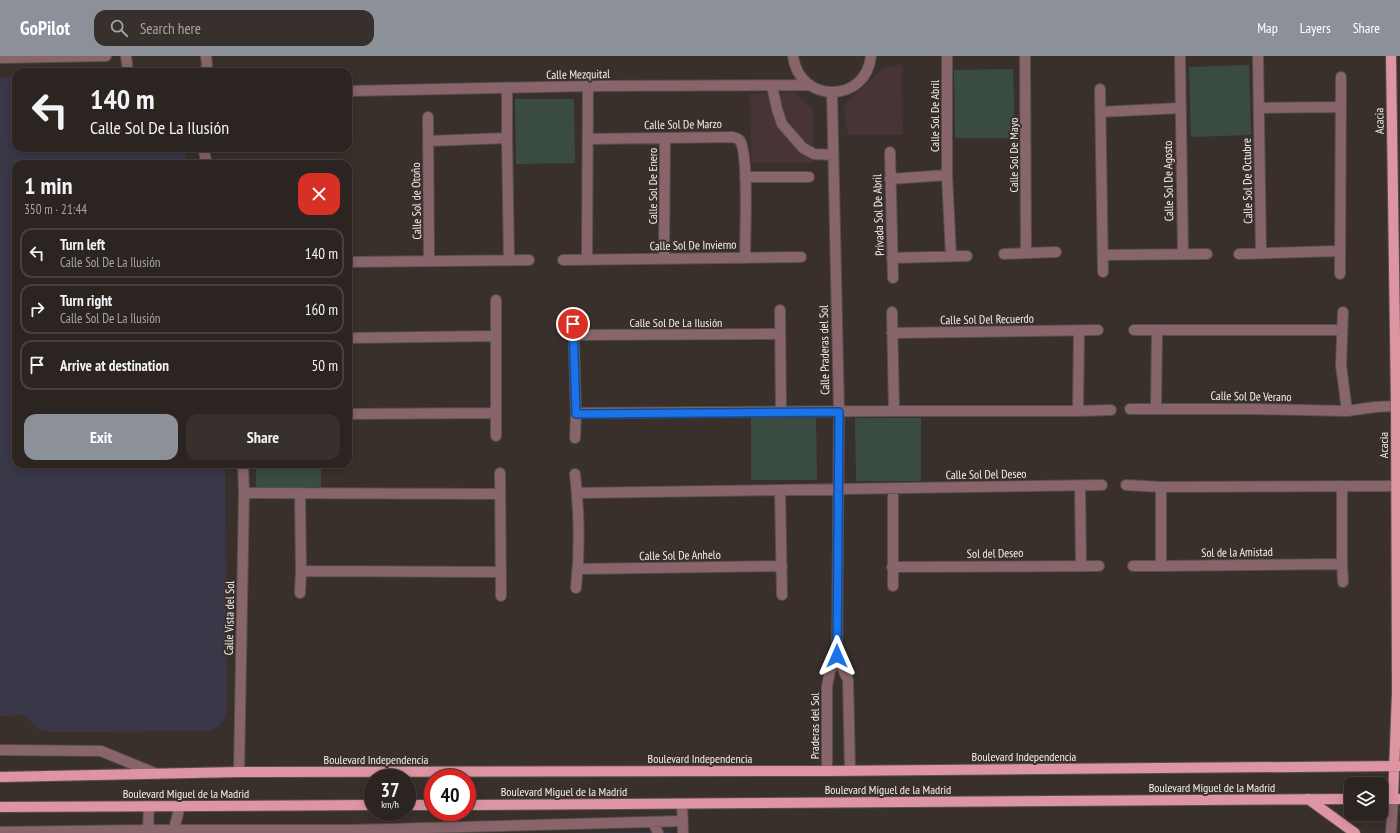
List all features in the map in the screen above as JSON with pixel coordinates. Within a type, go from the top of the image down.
[{"type":"main road","name":"Acacia","points":[[1391,56],[1396,406],[1397,799]]},
{"type":"main road","name":"Boulevard Independencia","points":[[0,777],[239,772],[827,771],[1398,766]]},
{"type":"main road","points":[[1308,799],[1344,799]]},
{"type":"main road","points":[[1308,799],[1355,833]]},
{"type":"main road","name":"Boulevard Miguel de la Madrid","points":[[476,804],[682,804],[1308,799]]},
{"type":"main road","name":"Boulevard Miguel de la Madrid","points":[[0,807],[364,805]]},
{"type":"street","points":[[0,58],[106,56]]},
{"type":"street","points":[[126,56],[128,68]]},
{"type":"street","points":[[206,56],[206,68]]},
{"type":"street","points":[[793,56],[794,64],[800,76],[809,85],[820,91],[832,93],[845,91],[856,85],[865,76],[871,64],[872,56]]},
{"type":"street","name":"Calle Sol De Abril","points":[[947,56],[947,176],[951,256]]},
{"type":"street","name":"Calle Sol De Mayo","points":[[1025,56],[1026,254]]},
{"type":"street","name":"Calle Sol De Agosto","points":[[1180,56],[1183,254]]},
{"type":"street","name":"Calle Sol De Octubre","points":[[1258,56],[1261,253]]},
{"type":"street","points":[[1340,274],[1341,77]]},
{"type":"street","name":"Calle Mezquital","points":[[352,91],[588,86],[809,85]]},
{"type":"street","points":[[587,260],[588,86]]},
{"type":"street","points":[[772,86],[782,124],[803,148],[814,154],[833,155]]},
{"type":"street","points":[[507,88],[506,138],[509,260]]},
{"type":"street","points":[[1100,89],[1103,272]]},
{"type":"street","name":"Calle Praderas del Sol","points":[[832,93],[839,412],[837,489],[837,656]]},
{"type":"street","points":[[1259,108],[1341,107]]},
{"type":"street","points":[[1100,112],[1180,108]]},
{"type":"street","name":"Calle Sol de Otoño","points":[[428,117],[429,261]]},
{"type":"street","points":[[428,141],[506,138]]},
{"type":"street","name":"Calle Sol De Enero","points":[[664,259],[665,138]]},
{"type":"street","name":"Calle Sol De Marzo","points":[[588,139],[738,138],[743,148],[746,177],[745,258]]},
{"type":"street","name":"Privada Sol De Abril","points":[[890,152],[893,278]]},
{"type":"street","points":[[890,179],[947,176]]},
{"type":"street","points":[[746,177],[810,177]]},
{"type":"street","points":[[1239,254],[1339,251]]},
{"type":"street","points":[[1004,254],[1056,252]]},
{"type":"street","points":[[1103,255],[1207,254]]},
{"type":"street","points":[[892,258],[967,256]]},
{"type":"street","name":"Calle Sol De Invierno","points":[[563,260],[801,257]]},
{"type":"street","points":[[352,262],[529,260]]},
{"type":"street","points":[[496,300],[496,436]]},
{"type":"street","points":[[780,310],[781,412]]},
{"type":"street","points":[[892,312],[894,411]]},
{"type":"street","points":[[1343,312],[1341,364],[1346,411]]},
{"type":"street","points":[[573,314],[576,414],[575,438]]},
{"type":"street","name":"Calle Sol Del Recuerdo","points":[[892,333],[1079,332],[1098,330]]},
{"type":"street","points":[[1134,330],[1342,330]]},
{"type":"street","points":[[1156,409],[1157,331]]},
{"type":"street","points":[[1078,411],[1079,332]]},
{"type":"street","name":"Calle Sol De La Ilusión","points":[[573,335],[780,334]]},
{"type":"street","points":[[352,338],[496,336]]},
{"type":"street","name":"Calle Sol De Verano","points":[[1130,409],[1346,411],[1396,406]]},
{"type":"street","points":[[576,414],[1111,410]]},
{"type":"street","points":[[352,414],[496,413]]},
{"type":"street","name":"Calle Vista del Sol","points":[[239,772],[244,493],[243,468]]},
{"type":"street","points":[[500,473],[501,596]]},
{"type":"street","points":[[575,474],[577,493],[578,569],[576,588]]},
{"type":"street","name":"Calle Sol Del Deseo","points":[[837,489],[1102,485]]},
{"type":"street","points":[[1080,486],[1081,565]]},
{"type":"street","points":[[1126,486],[1396,486]]},
{"type":"street","points":[[1342,486],[1343,582]]},
{"type":"street","points":[[1161,487],[1161,566]]},
{"type":"street","points":[[892,586],[893,488]]},
{"type":"street","points":[[577,493],[837,489]]},
{"type":"street","points":[[780,490],[782,595]]},
{"type":"street","points":[[244,493],[500,494]]},
{"type":"street","points":[[300,493],[300,593]]},
{"type":"street","name":"Sol de la Amistad","points":[[1133,566],[1342,564]]},
{"type":"street","name":"Calle Sol De Anhelo","points":[[578,569],[782,566]]},
{"type":"street","name":"Sol del Deseo","points":[[892,567],[1099,566]]},
{"type":"street","points":[[301,571],[501,572]]},
{"type":"street","points":[[837,656],[848,680],[850,770]]},
{"type":"street","name":"Praderas del Sol","points":[[827,771],[827,686],[830,671],[837,656]]},
{"type":"street","points":[[0,750],[101,751],[157,774]]},
{"type":"street","name":"Acacia","points":[[1391,833],[1397,799]]},
{"type":"street","points":[[682,804],[683,833]]},
{"type":"street","points":[[148,831],[149,806]]},
{"type":"street","points":[[173,832],[180,806]]},
{"type":"street","points":[[0,832],[351,830],[683,821]]},
{"type":"street","points":[[653,822],[658,833]]},
{"type":"shaded area","points":[[902,64],[903,135],[848,135],[843,108],[848,100],[884,68]]},
{"type":"shaded area","points":[[0,77],[12,77],[12,152],[184,152],[186,160],[12,160],[12,468],[225,468],[227,706],[226,716],[220,726],[207,731],[53,732],[37,729],[25,715],[0,716]]},
{"type":"shaded area","points":[[795,93],[813,109],[814,163],[751,163],[750,94]]},
{"type":"shaded area","points":[[671,832],[671,833],[565,833]]},
{"type":"green space","points":[[1249,65],[1251,135],[1191,137],[1189,67]]},
{"type":"green space","points":[[1013,69],[1015,138],[955,138],[954,70]]},
{"type":"green space","points":[[515,99],[574,99],[575,163],[516,164]]},
{"type":"green space","points":[[751,418],[816,418],[817,480],[751,480]]},
{"type":"green space","points":[[855,418],[921,418],[921,481],[856,481]]},
{"type":"green space","points":[[256,468],[321,468],[321,487],[256,487]]},
{"type":"route","points":[[573,324],[576,414],[839,412],[837,489],[837,656]]}]
